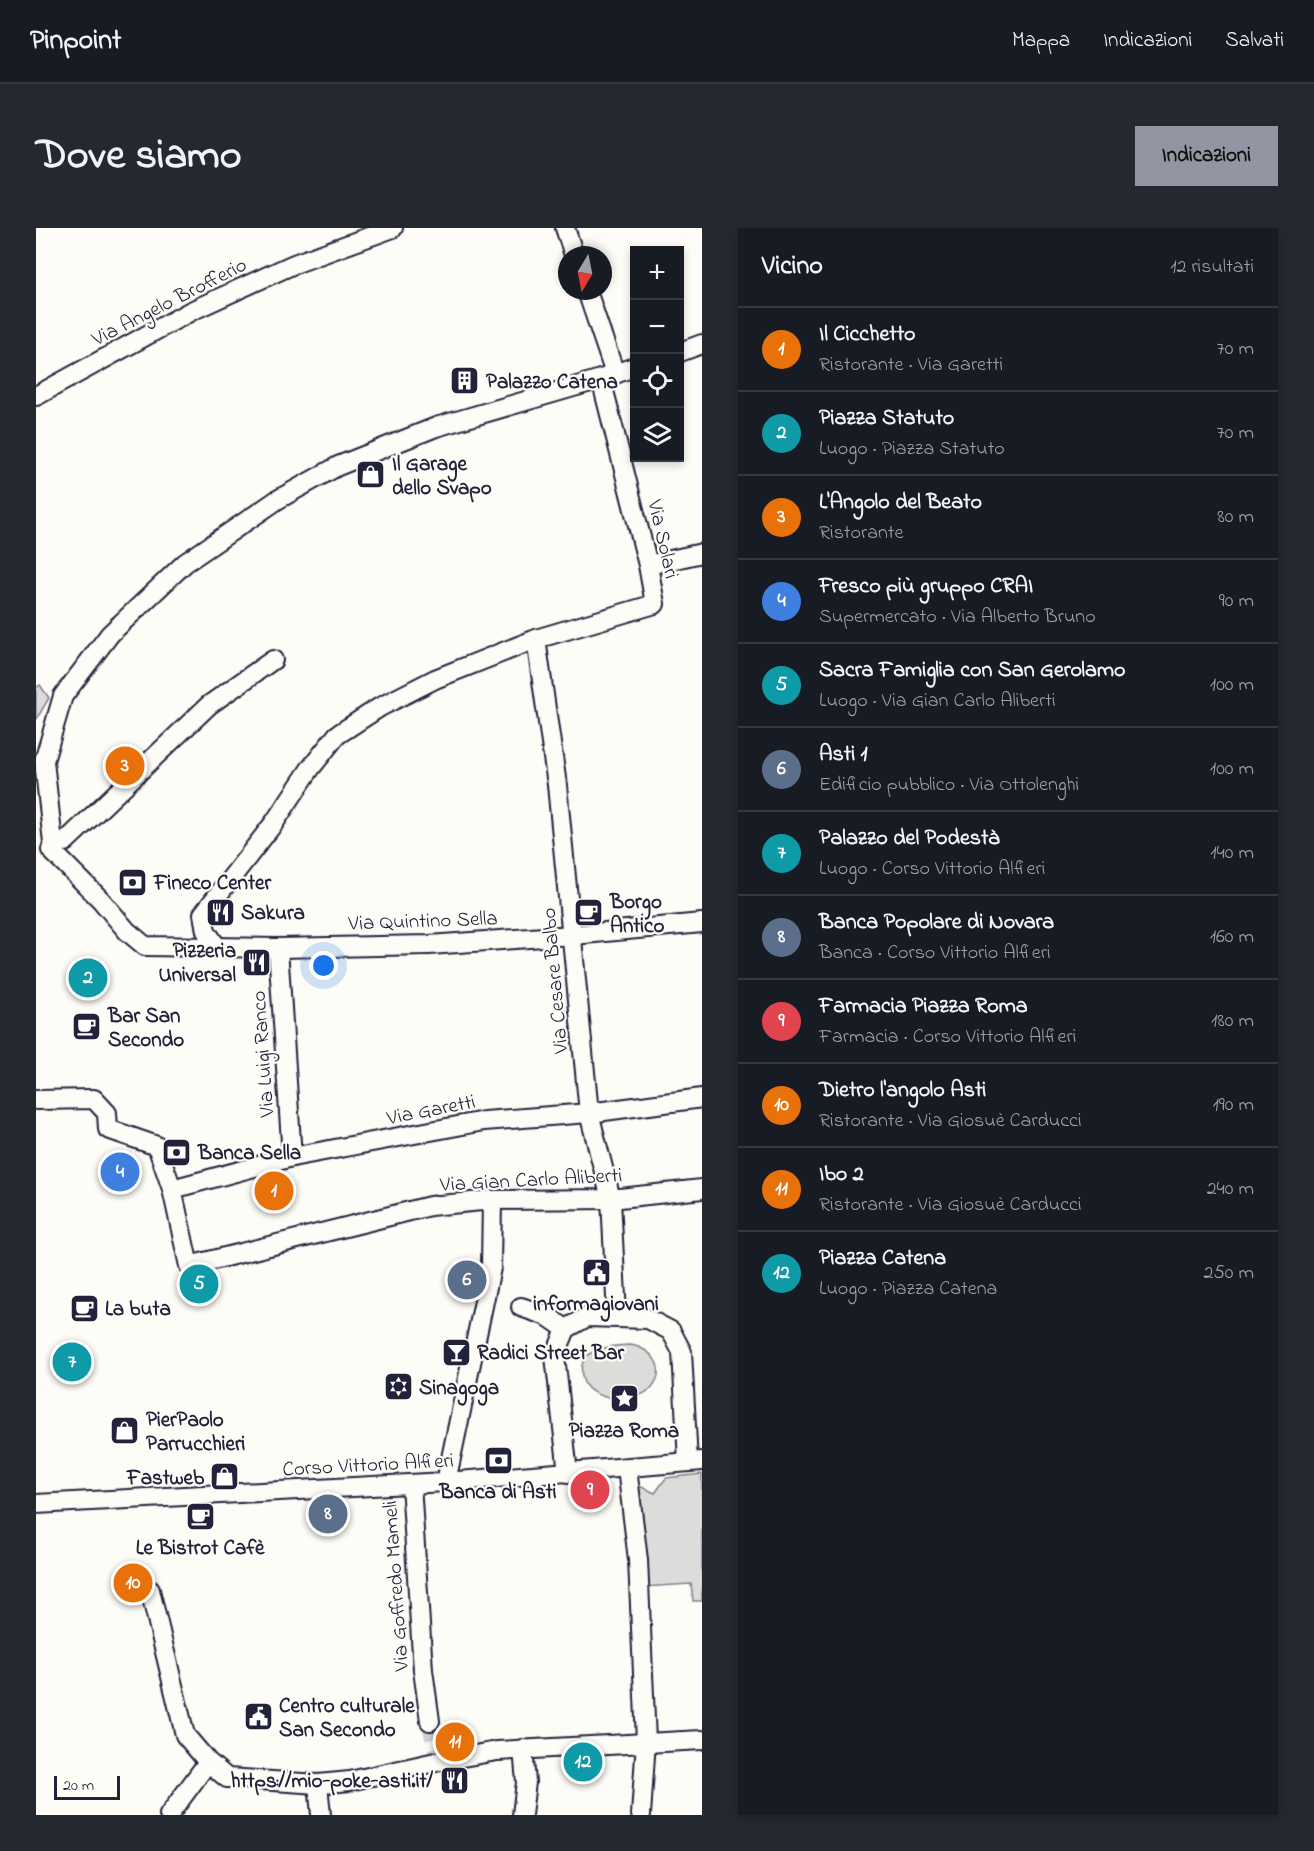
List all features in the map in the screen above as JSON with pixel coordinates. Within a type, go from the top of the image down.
[{"type":"street","name":"Via Angelo Brofferio","points":[[36,396],[190,311],[294,264],[393,228]]},
{"type":"street","points":[[565,228],[571,246]]},
{"type":"street","name":"Via Solari","points":[[536,639],[655,604],[608,377],[589,300]]},
{"type":"street","points":[[684,351],[702,344]]},
{"type":"street","points":[[273,660],[210,705],[58,846],[52,843],[40,759],[63,696],[110,634],[185,563],[277,500],[338,466],[436,427],[630,369]]},
{"type":"street","points":[[648,566],[702,553]]},
{"type":"street","points":[[218,947],[206,931],[203,914],[274,824],[310,769],[337,735],[380,707],[435,679],[536,639]]},
{"type":"street","name":"Via Cesare Balbo","points":[[536,639],[557,785],[589,1113],[611,1199],[617,1317]]},
{"type":"street","name":"Via Quintino Sella","points":[[58,846],[127,931],[146,946],[278,948],[429,945],[702,923]]},
{"type":"street","name":"Via Luigi Ranco","points":[[278,948],[292,1157]]},
{"type":"street","name":"Via Garetti","points":[[172,1189],[292,1157],[484,1121],[589,1113],[702,1098]]},
{"type":"street","points":[[36,1100],[94,1099],[107,1113],[108,1129],[158,1146],[172,1189]]},
{"type":"street","name":"Via Gian Carlo Aliberti","points":[[172,1189],[189,1266],[430,1206],[492,1200],[611,1199],[702,1189]]},
{"type":"street","points":[[446,1482],[491,1268],[492,1200]]},
{"type":"street","points":[[521,1307],[547,1316],[566,1329]]},
{"type":"street","points":[[568,1473],[555,1356],[566,1329],[587,1317],[648,1319],[671,1331],[682,1352],[686,1416],[695,1462]]},
{"type":"street","name":"Corso Vittorio Alfieri","points":[[36,1504],[446,1482],[695,1462]]},
{"type":"street","points":[[627,1468],[638,1560],[646,1741],[641,1815]]},
{"type":"street","name":"Via Goffredo Mameli","points":[[411,1484],[423,1670],[430,1721]]},
{"type":"street","points":[[150,1590],[185,1735],[208,1762],[227,1778],[318,1784],[350,1781],[438,1755],[646,1741],[702,1740]]},
{"type":"street","points":[[522,1815],[526,1782],[523,1749]]},
{"type":"street","points":[[169,1815],[208,1762]]},
{"type":"street","points":[[318,1784],[321,1815]]},
{"type":"shaded area","points":[[40,685],[49,698],[36,720],[36,688]]},
{"type":"shaded area","points":[[629,1345],[644,1350],[655,1360],[658,1373],[657,1380],[652,1387],[645,1393],[626,1398],[604,1397],[587,1388],[583,1380],[582,1369],[583,1361],[588,1355],[603,1348]]},
{"type":"shaded area","points":[[702,1474],[702,1601],[693,1601],[691,1584],[642,1587],[635,1492],[639,1486],[655,1493],[666,1478]]},
{"type":"tunnel","points":[[430,1721],[437,1750]]},
{"type":"place","name":"Palazzo Catena","points":[[465,381]]},
{"type":"place","name":"Il Garage dello Svapo","points":[[371,475]]},
{"type":"place","name":"L'Angolo del Beato","points":[[125,766]]},
{"type":"place","name":"Fineco Center","points":[[133,882]]},
{"type":"place","name":"Sakura","points":[[220,912]]},
{"type":"place","name":"Borgo Antico","points":[[589,913]]},
{"type":"place","name":"Pizzeria Universal","points":[[257,962]]},
{"type":"place","name":"Piazza Statuto","points":[[88,978]]},
{"type":"place","name":"Bar San Secondo","points":[[87,1027]]},
{"type":"place","name":"Banca Sella","points":[[177,1152]]},
{"type":"place","name":"Fresco più gruppo CRAI","points":[[120,1172]]},
{"type":"place","name":"Il Cicchetto","points":[[274,1191]]},
{"type":"place","name":"informagiovani","points":[[596,1272]]},
{"type":"place","name":"Asti 1","points":[[467,1280]]},
{"type":"place","name":"Sacra Famiglia con San Gerolamo","points":[[199,1284]]},
{"type":"place","name":"La buta","points":[[84,1308]]},
{"type":"place","name":"Radici Street Bar","points":[[456,1352]]},
{"type":"place","name":"Palazzo del Podestà","points":[[72,1362]]},
{"type":"place","name":"Sinagoga","points":[[398,1387]]},
{"type":"place","name":"Piazza Roma","points":[[624,1399]]},
{"type":"place","name":"PierPaolo Parrucchieri","points":[[125,1431]]},
{"type":"place","name":"Banca di Asti","points":[[498,1460]]},
{"type":"place","name":"Fastweb","points":[[225,1477]]},
{"type":"place","name":"Farmacia Piazza Roma","points":[[590,1490]]},
{"type":"place","name":"Banca Popolare di Novara","points":[[328,1514]]},
{"type":"place","name":"Le Bistrot Cafè","points":[[200,1516]]},
{"type":"place","name":"Dietro l'angolo Asti","points":[[133,1583]]},
{"type":"place","name":"Centro culturale San Secondo","points":[[258,1717]]},
{"type":"place","name":"Ibo 2","points":[[455,1742]]},
{"type":"place","name":"Piazza Catena","points":[[583,1762]]},
{"type":"place","name":"https://mio-poke-asti.it/","points":[[454,1780]]}]
